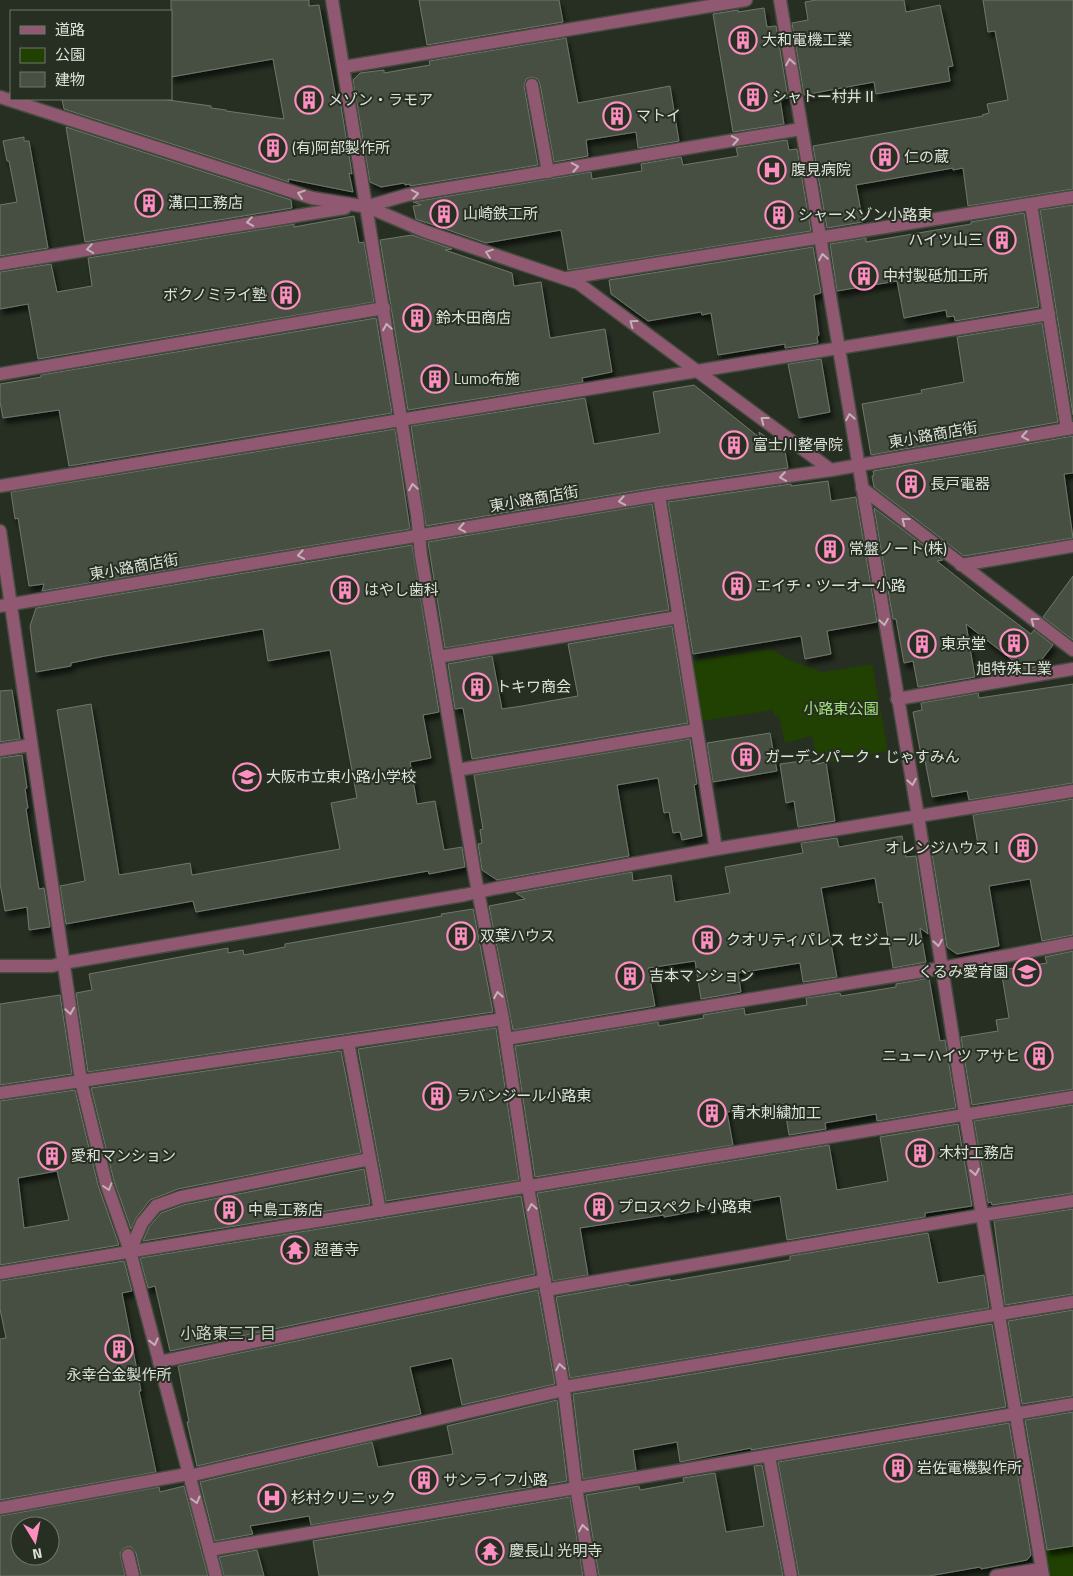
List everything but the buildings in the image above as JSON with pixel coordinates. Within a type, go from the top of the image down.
[{"type":"street","points":[[332,0],[418,515],[421,555],[438,657],[478,892],[503,1019],[528,1187],[564,1389],[576,1487],[591,1576]]},
{"type":"street","points":[[344,67],[746,0]]},
{"type":"street","points":[[780,0],[918,816],[965,1114],[1042,1572],[996,1576]]},
{"type":"street","points":[[532,85],[548,172]]},
{"type":"street","points":[[0,97],[312,198],[368,207],[424,231],[578,283],[831,470]]},
{"type":"street","points":[[0,264],[337,208],[368,207],[407,195],[801,129]]},
{"type":"street","points":[[565,278],[1073,198]]},
{"type":"street","points":[[1031,204],[1070,428]]},
{"type":"street","points":[[0,374],[384,308]]},
{"type":"street","points":[[0,486],[1049,314]]},
{"type":"street","name":"東小路商店街","points":[[6,605],[659,495],[831,470],[1070,428]]},
{"type":"street","points":[[862,488],[1073,650]]},
{"type":"street","points":[[659,495],[716,849]]},
{"type":"street","points":[[0,531],[6,605],[31,745],[81,1081],[106,1183],[130,1251],[216,1576]]},
{"type":"street","points":[[961,565],[1073,546]]},
{"type":"street","points":[[438,657],[678,617]]},
{"type":"street","points":[[897,699],[1073,669]]},
{"type":"street","points":[[457,770],[696,730]]},
{"type":"street","points":[[0,750],[31,745]]},
{"type":"street","points":[[0,966],[52,966],[716,849],[1073,791]]},
{"type":"street","points":[[506,1039],[942,968],[1073,944]]},
{"type":"street","points":[[0,1093],[503,1019]]},
{"type":"street","points":[[348,1042],[380,1211]]},
{"type":"street","points":[[0,1273],[1073,1097]]},
{"type":"street","points":[[130,1251],[142,1223],[156,1206],[181,1197],[370,1158]]},
{"type":"street","points":[[159,1362],[546,1285],[1073,1201]]},
{"type":"street","points":[[0,1508],[189,1475],[564,1389],[1073,1302]]},
{"type":"street","points":[[209,1550],[1073,1404]]},
{"type":"street","points":[[769,1456],[791,1576]]},
{"type":"street","points":[[128,1555],[132,1576]]},
{"type":"green space","name":"小路東公園","points":[[771,649],[789,660],[823,672],[872,664],[888,751],[828,762],[827,754],[816,756],[812,736],[785,743],[779,716],[775,717],[773,710],[702,721],[692,661]]},
{"type":"green space","points":[[1073,1537],[1073,1576],[1049,1576],[1043,1542]]},
{"type":"place","name":"大和電機工業","points":[[743,40]]},
{"type":"place","name":"シャトー村井Ⅱ","points":[[753,97]]},
{"type":"place","name":"メゾン・ラモア","points":[[309,100]]},
{"type":"place","name":"マトイ","points":[[617,116]]},
{"type":"place","name":"(有)阿部製作所","points":[[273,148]]},
{"type":"place","name":"仁の蔵","points":[[885,157]]},
{"type":"place","name":"腹見病院","points":[[772,170]]},
{"type":"place","name":"溝口工務店","points":[[149,203]]},
{"type":"place","name":"山崎鉄工所","points":[[444,214]]},
{"type":"place","name":"シャーメゾン小路東","points":[[779,215]]},
{"type":"place","name":"ハイツ山三","points":[[1002,240]]},
{"type":"place","name":"中村製砥加工所","points":[[864,276]]},
{"type":"place","name":"ボクノミライ塾","points":[[286,295]]},
{"type":"place","name":"鈴木田商店","points":[[417,318]]},
{"type":"place","name":"Lumo布施","points":[[435,379]]},
{"type":"place","name":"富士川整骨院","points":[[734,445]]},
{"type":"place","name":"長戸電器","points":[[911,484]]},
{"type":"place","name":"常盤ノート(株)","points":[[830,549]]},
{"type":"place","name":"エイチ・ツーオー小路","points":[[737,586]]},
{"type":"place","name":"はやし歯科","points":[[345,590]]},
{"type":"place","name":"旭特殊工業","points":[[1014,643]]},
{"type":"place","name":"東京堂","points":[[922,644]]},
{"type":"place","name":"トキワ商会","points":[[477,687]]},
{"type":"place","name":"ガーデンパーク・じゃすみん","points":[[746,757]]},
{"type":"place","name":"大阪市立東小路小学校","points":[[247,777]]},
{"type":"place","name":"オレンジハウスⅠ","points":[[1023,848]]},
{"type":"place","name":"双葉ハウス","points":[[461,936]]},
{"type":"place","name":"クオリティパレス セジュール","points":[[707,940]]},
{"type":"place","name":"くるみ愛育園","points":[[1027,972]]},
{"type":"place","name":"吉本マンション","points":[[630,976]]},
{"type":"place","name":"ニューハイツ アサヒ","points":[[1039,1056]]},
{"type":"place","name":"ラバンジール小路東","points":[[437,1096]]},
{"type":"place","name":"青木刺繍加工","points":[[712,1113]]},
{"type":"place","name":"木村工務店","points":[[920,1153]]},
{"type":"place","name":"愛和マンション","points":[[52,1156]]},
{"type":"place","name":"プロスペクト小路東","points":[[599,1207]]},
{"type":"place","name":"中島工務店","points":[[229,1210]]},
{"type":"place","name":"超善寺","points":[[295,1250]]},
{"type":"place","name":"永幸合金製作所","points":[[119,1349]]},
{"type":"place","name":"岩佐電機製作所","points":[[898,1468]]},
{"type":"place","name":"サンライフ小路","points":[[424,1480]]},
{"type":"place","name":"杉村クリニック","points":[[272,1498]]},
{"type":"place","name":"慶長山 光明寺","points":[[490,1551]]},
{"type":"district","name":"小路東三丁目","points":[[228,1333]]}]
